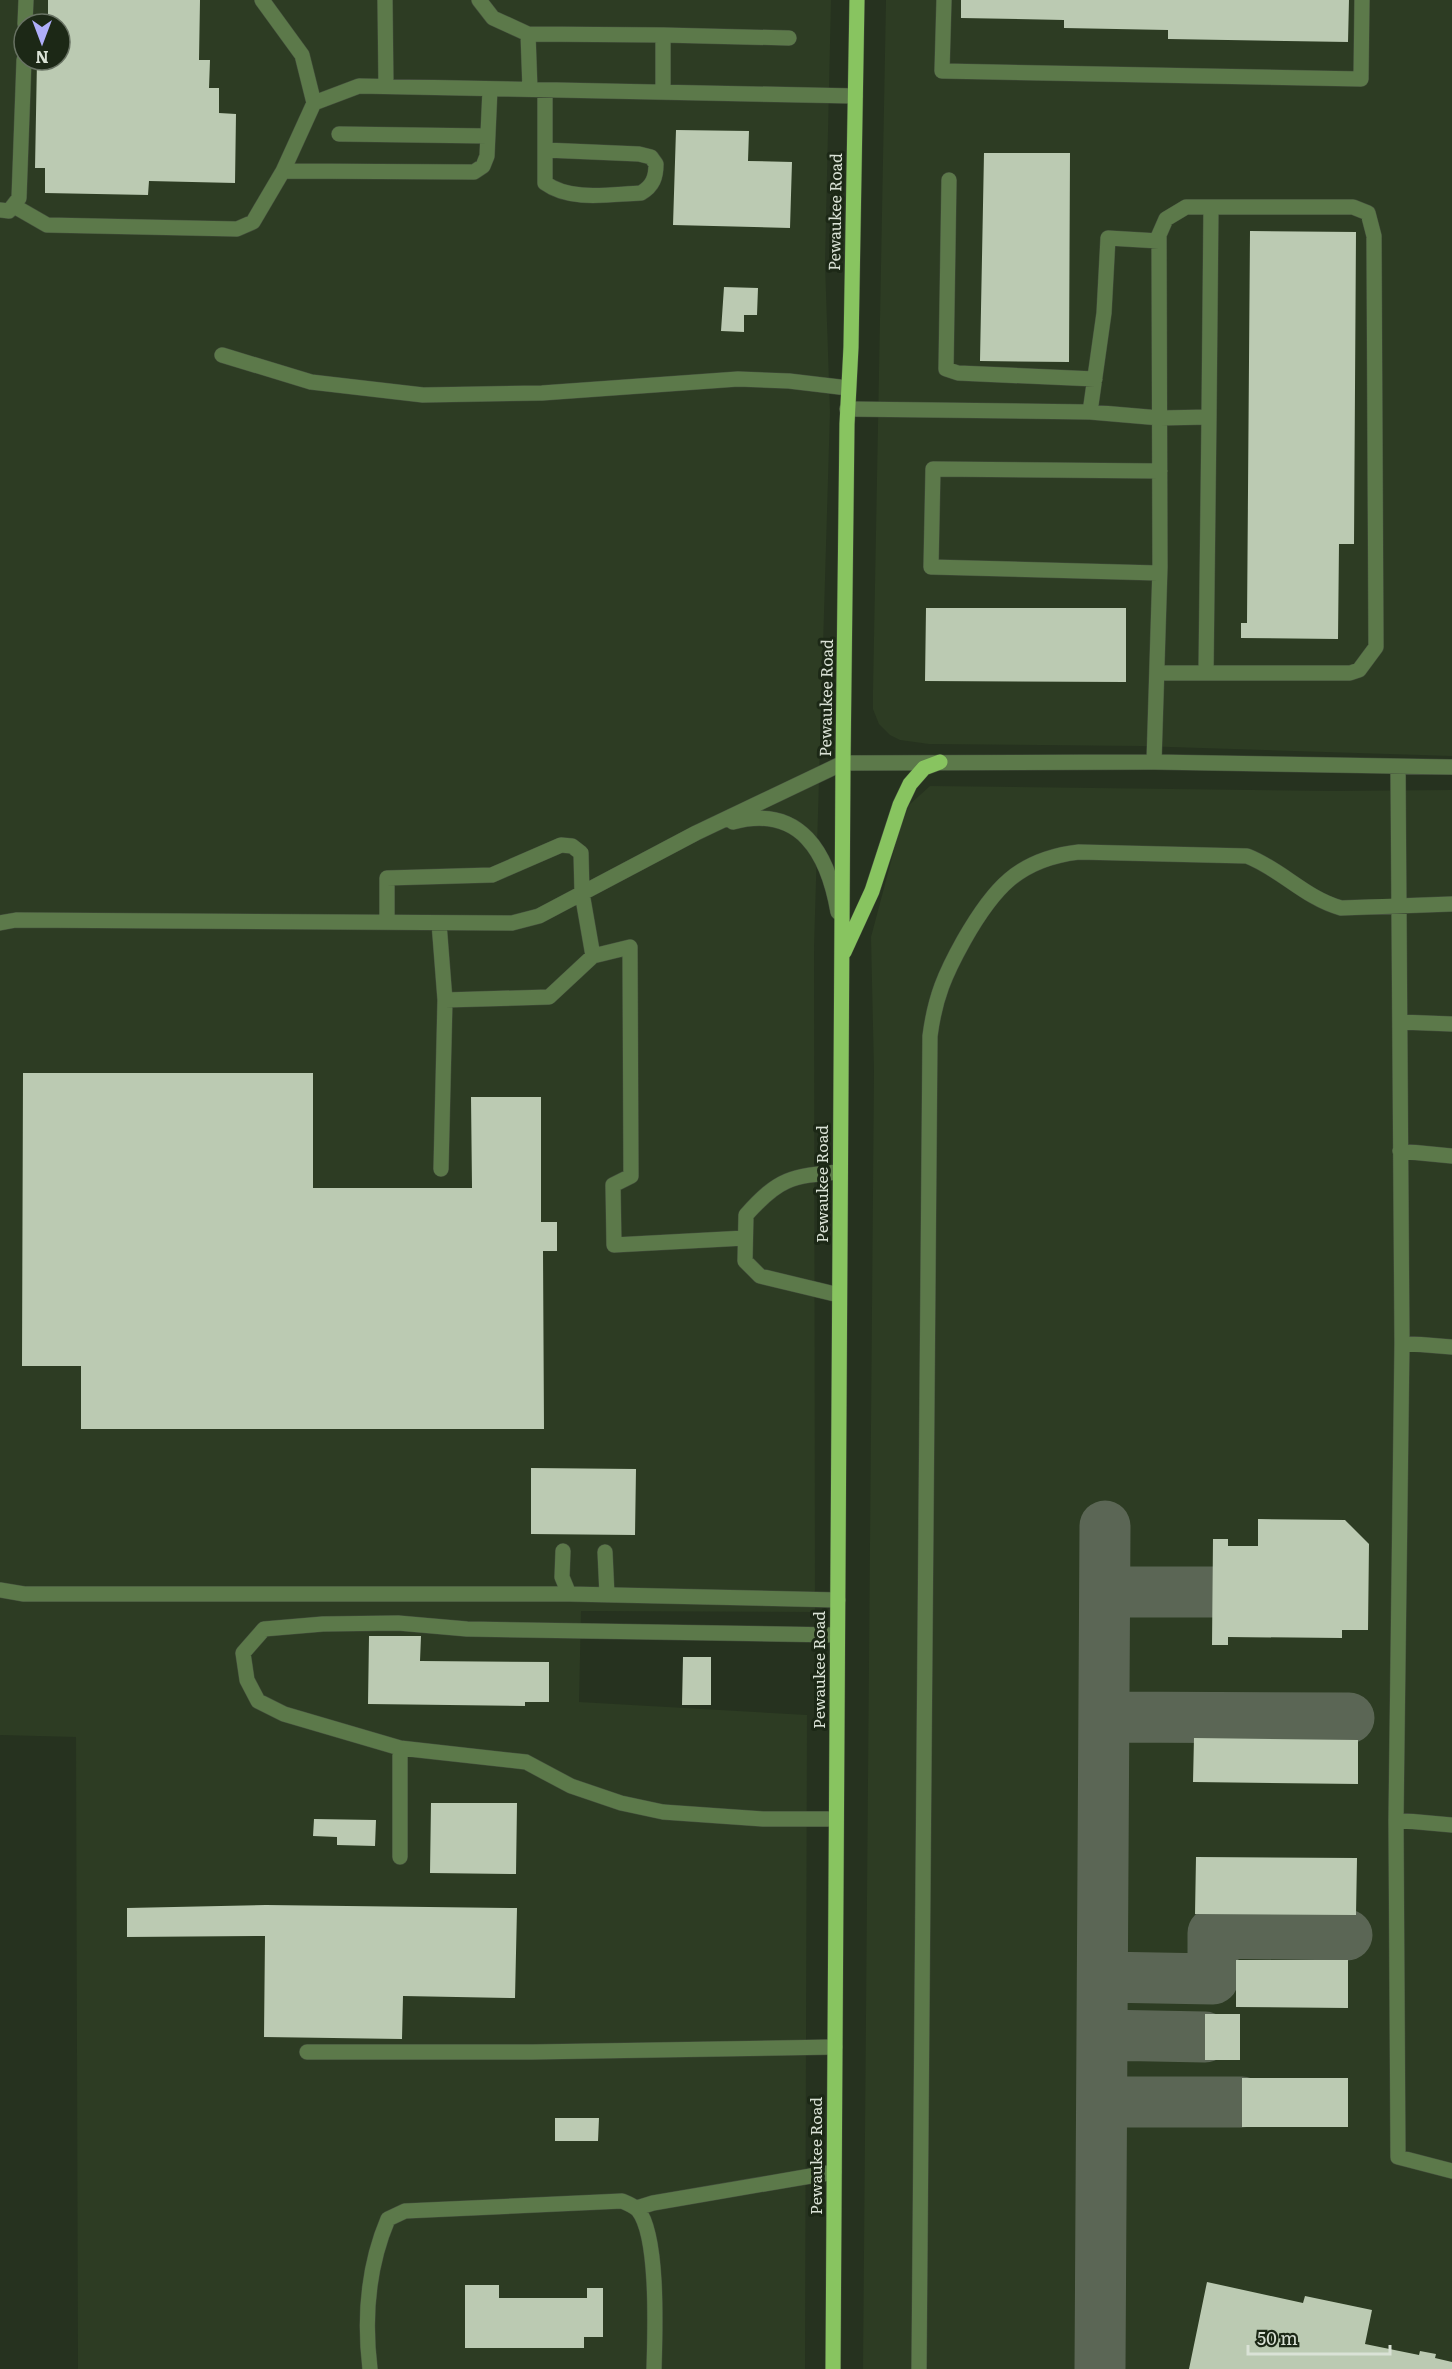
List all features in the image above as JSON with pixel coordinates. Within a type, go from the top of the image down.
[{"type":"main road","name":"Pewaukee Road","points":[[833,2369],[843,763],[847,409],[857,0]]},
{"type":"main road","points":[[842,957],[872,891],[900,805],[910,784],[924,768],[940,762]]},
{"type":"street","points":[[24,72],[20,188],[7,208],[47,225],[237,229],[253,222],[283,171],[314,103],[302,55],[262,0]]},
{"type":"street","points":[[385,0],[386,86]]},
{"type":"street","points":[[479,0],[493,18],[528,34],[789,38]]},
{"type":"street","points":[[944,0],[942,71],[1361,79],[1362,0]]},
{"type":"street","points":[[528,34],[545,150],[546,183],[555,190],[577,195],[641,193],[648,189],[656,178],[656,164],[651,157],[639,154],[545,150]]},
{"type":"street","points":[[663,35],[663,91]]},
{"type":"street","points":[[314,103],[359,86],[855,96]]},
{"type":"street","points":[[283,171],[474,172],[483,166],[487,156],[490,89]]},
{"type":"street","points":[[339,134],[488,136]]},
{"type":"street","points":[[949,180],[946,369],[958,373],[1095,380]]},
{"type":"street","points":[[1154,762],[1160,471],[1159,241],[1166,219],[1186,207],[1353,207],[1368,213],[1374,236],[1376,647],[1359,670],[1350,673],[1157,673]]},
{"type":"street","points":[[1206,673],[1211,207]]},
{"type":"street","points":[[1090,412],[1104,313],[1108,238],[1159,241]]},
{"type":"street","points":[[222,355],[311,382],[423,395],[542,393],[738,379],[789,381],[848,388]]},
{"type":"street","points":[[847,409],[1090,412],[1160,418],[1209,417]]},
{"type":"street","points":[[1158,573],[931,567],[933,469],[1160,471]]},
{"type":"street","points":[[0,923],[16,920],[512,923],[538,916],[696,833],[843,763],[1154,762],[1452,767]]},
{"type":"street","points":[[1398,766],[1402,1343],[1396,1821],[1398,2157],[1452,2171]]},
{"type":"street","points":[[696,833],[750,818],[773,819],[798,829],[815,845],[829,872],[842,932]]},
{"type":"street","points":[[387,922],[387,878],[492,875],[561,845],[572,846],[581,853],[582,893],[593,956]]},
{"type":"street","points":[[919,2369],[929,1047],[935,1001],[951,963],[978,916],[998,889],[1017,873],[1055,855],[1079,852],[1247,856],[1266,863],[1325,904],[1341,908],[1399,908],[1452,904]]},
{"type":"street","points":[[439,923],[445,1000],[441,1169]]},
{"type":"street","points":[[445,1000],[549,998],[593,956],[630,947],[631,1176],[613,1185],[614,1245],[745,1238]]},
{"type":"street","points":[[1400,1022],[1452,1024]]},
{"type":"street","points":[[1400,1151],[1452,1156]]},
{"type":"street","points":[[839,1295],[760,1276],[745,1261],[745,1238],[746,1215],[769,1189],[803,1175],[840,1172]]},
{"type":"street","points":[[1402,1343],[1452,1347]]},
{"type":"street","points":[[563,1551],[562,1577],[569,1594]]},
{"type":"street","points":[[605,1551],[607,1595]]},
{"type":"street","points":[[0,1590],[24,1594],[569,1594],[838,1600]]},
{"type":"street","points":[[836,1819],[763,1819],[663,1812],[621,1803],[571,1786],[526,1762],[400,1748],[284,1714],[258,1701],[247,1680],[243,1653],[264,1629],[323,1624],[398,1623],[467,1629],[837,1635]]},
{"type":"street","points":[[400,1748],[400,1857]]},
{"type":"street","points":[[1396,1821],[1452,1825]]},
{"type":"street","points":[[307,2052],[532,2052],[835,2047]]},
{"type":"street","points":[[637,2208],[664,2200],[834,2172]]},
{"type":"street","points":[[370,2369],[367,2313],[382,2234],[388,2219],[405,2211],[462,2206],[622,2201],[637,2208],[645,2223],[656,2292],[654,2369]]},
{"type":"shaded area","points":[[0,0],[831,0],[825,263],[830,412],[814,948],[815,1612],[581,1611],[579,1702],[807,1715],[805,2369],[78,2369],[76,1737],[0,1735]]},
{"type":"shaded area","points":[[886,0],[1452,0],[1452,756],[1139,746],[929,744],[900,740],[890,735],[879,724],[873,709],[873,691]]},
{"type":"shaded area","points":[[930,786],[1332,791],[1452,790],[1452,2369],[863,2369],[874,1071],[871,937],[898,835],[909,805]]},
{"type":"building","points":[[48,0],[200,0],[199,60],[210,60],[209,88],[219,88],[219,113],[236,114],[235,183],[149,181],[148,195],[45,193],[45,168],[35,168],[37,72],[72,72],[72,12],[48,12]]},
{"type":"building","points":[[961,0],[1349,0],[1348,42],[1168,39],[1168,30],[1064,28],[1064,20],[961,18]]},
{"type":"building","points":[[676,130],[749,131],[748,161],[792,162],[790,228],[673,225]]},
{"type":"building","points":[[984,153],[1070,153],[1069,362],[980,361]]},
{"type":"building","points":[[1250,231],[1356,232],[1354,544],[1339,544],[1338,639],[1241,638],[1241,623],[1247,623]]},
{"type":"building","points":[[724,287],[758,288],[757,315],[744,315],[744,332],[721,331]]},
{"type":"building","points":[[926,608],[1126,608],[1126,682],[925,681]]},
{"type":"building","points":[[23,1073],[313,1073],[313,1188],[472,1188],[471,1097],[541,1097],[541,1222],[557,1222],[557,1251],[543,1251],[544,1429],[81,1429],[81,1366],[22,1366]]},
{"type":"building","points":[[531,1468],[636,1469],[635,1535],[531,1534]]},
{"type":"building","points":[[1258,1519],[1345,1520],[1369,1544],[1368,1630],[1342,1630],[1342,1638],[1228,1637],[1228,1645],[1212,1645],[1213,1539],[1228,1539],[1228,1546],[1258,1546]]},
{"type":"building","points":[[369,1636],[421,1636],[420,1661],[549,1662],[549,1702],[525,1702],[525,1706],[368,1704]]},
{"type":"building","points":[[683,1657],[711,1657],[711,1705],[682,1705]]},
{"type":"building","points":[[1194,1738],[1358,1740],[1358,1784],[1193,1782]]},
{"type":"building","points":[[431,1803],[517,1803],[516,1874],[430,1873]]},
{"type":"building","points":[[314,1819],[376,1820],[375,1846],[337,1845],[337,1837],[313,1836]]},
{"type":"building","points":[[1196,1857],[1357,1858],[1356,1915],[1195,1914]]},
{"type":"building","points":[[266,1905],[517,1908],[515,1998],[403,1996],[402,2039],[264,2037],[265,1936],[127,1937],[127,1908]]},
{"type":"building","points":[[1236,1960],[1348,1960],[1348,2008],[1236,2007]]},
{"type":"building","points":[[1205,2014],[1240,2014],[1240,2060],[1205,2060]]},
{"type":"building","points":[[1242,2078],[1348,2078],[1348,2127],[1242,2127]]},
{"type":"building","points":[[555,2118],[599,2118],[598,2141],[555,2141]]},
{"type":"building","points":[[1207,2282],[1303,2303],[1305,2296],[1372,2310],[1365,2344],[1419,2355],[1420,2351],[1436,2354],[1435,2358],[1452,2362],[1452,2369],[1189,2369]]},
{"type":"building","points":[[465,2285],[499,2285],[499,2298],[587,2298],[587,2288],[603,2288],[603,2337],[584,2337],[584,2348],[465,2348]]},
{"type":"taxiway","points":[[1100,2369],[1105,1526]]},
{"type":"taxiway","points":[[1105,1592],[1213,1592]]},
{"type":"taxiway","points":[[1104,1717],[1349,1718]]},
{"type":"taxiway","points":[[1103,1977],[1213,1979],[1213,1933],[1347,1935]]},
{"type":"taxiway","points":[[1102,2035],[1205,2037]]},
{"type":"taxiway","points":[[1102,2102],[1242,2102]]}]
